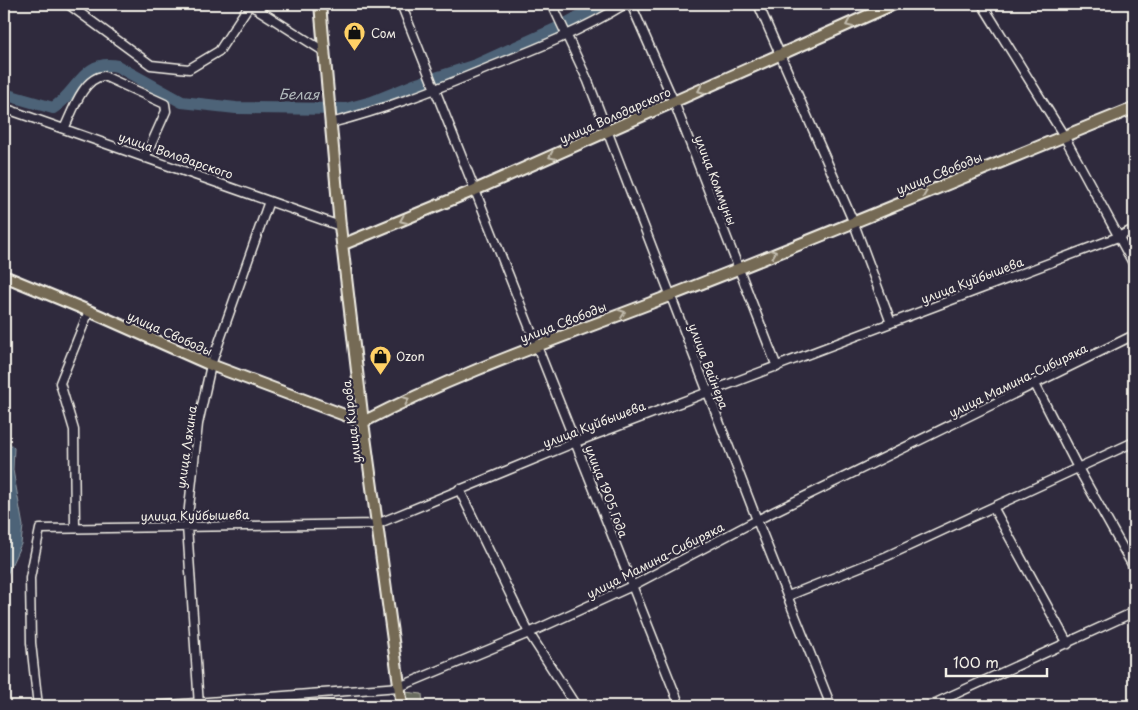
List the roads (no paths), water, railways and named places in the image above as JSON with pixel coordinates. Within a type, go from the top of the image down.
[{"type":"main road","points":[[320,4],[325,52]]},
{"type":"main road","name":"улица Володарского","points":[[344,244],[475,190],[894,4]]},
{"type":"main road","name":"улица Кирова","points":[[325,52],[329,80],[340,226],[344,244],[363,422],[402,706]]},
{"type":"main road","name":"улица Свободы","points":[[4,276],[211,365],[363,422],[401,402],[538,344],[670,296],[1134,108]]},
{"type":"street","points":[[68,4],[151,65],[189,69],[219,51],[249,4],[325,52]]},
{"type":"street","name":"улица 1905 Года","points":[[401,4],[538,344],[680,706]]},
{"type":"street","name":"улица Вайнера","points":[[552,4],[588,81],[757,520],[831,706]]},
{"type":"street","points":[[331,123],[370,113],[435,89],[566,34],[625,4]]},
{"type":"street","name":"улица Коммуны","points":[[631,4],[674,102],[777,367]]},
{"type":"street","points":[[758,4],[853,221],[892,323]]},
{"type":"street","points":[[982,4],[1064,136],[1134,265]]},
{"type":"street","points":[[64,129],[87,86],[99,77],[104,76],[165,104],[166,111],[145,158]]},
{"type":"street","name":"улица Володарского","points":[[4,108],[340,226]]},
{"type":"street","name":"улица Ляхина","points":[[199,704],[187,526],[198,424],[211,365],[269,201]]},
{"type":"street","name":"улица Куйбышева","points":[[38,706],[31,643],[30,578],[40,529],[377,524],[458,489],[576,442],[1118,237],[1134,229]]},
{"type":"street","points":[[75,528],[74,430],[60,383],[89,311]]},
{"type":"street","name":"улица Мамина-Сибиряка","points":[[156,706],[399,687],[529,633],[632,586],[757,520],[1134,336]]},
{"type":"street","points":[[1036,384],[1078,468],[1134,568]]},
{"type":"street","points":[[788,596],[887,556],[1134,442]]},
{"type":"street","points":[[458,489],[529,633],[576,706]]},
{"type":"street","points":[[993,507],[1068,644]]},
{"type":"street","points":[[929,706],[1068,644],[1134,612]]},
{"type":"water","points":[[4,437],[14,448],[13,470],[23,526],[21,544],[4,581],[6,482]]},
{"type":"waterway","name":"Белая","points":[[4,94],[53,108],[88,73],[105,65],[117,66],[182,102],[236,108],[346,109],[372,102],[414,85],[476,65],[560,27],[602,4]]},
{"type":"place","name":"Сом","points":[[355,52]]},
{"type":"place","name":"Ozon","points":[[380,375]]}]
